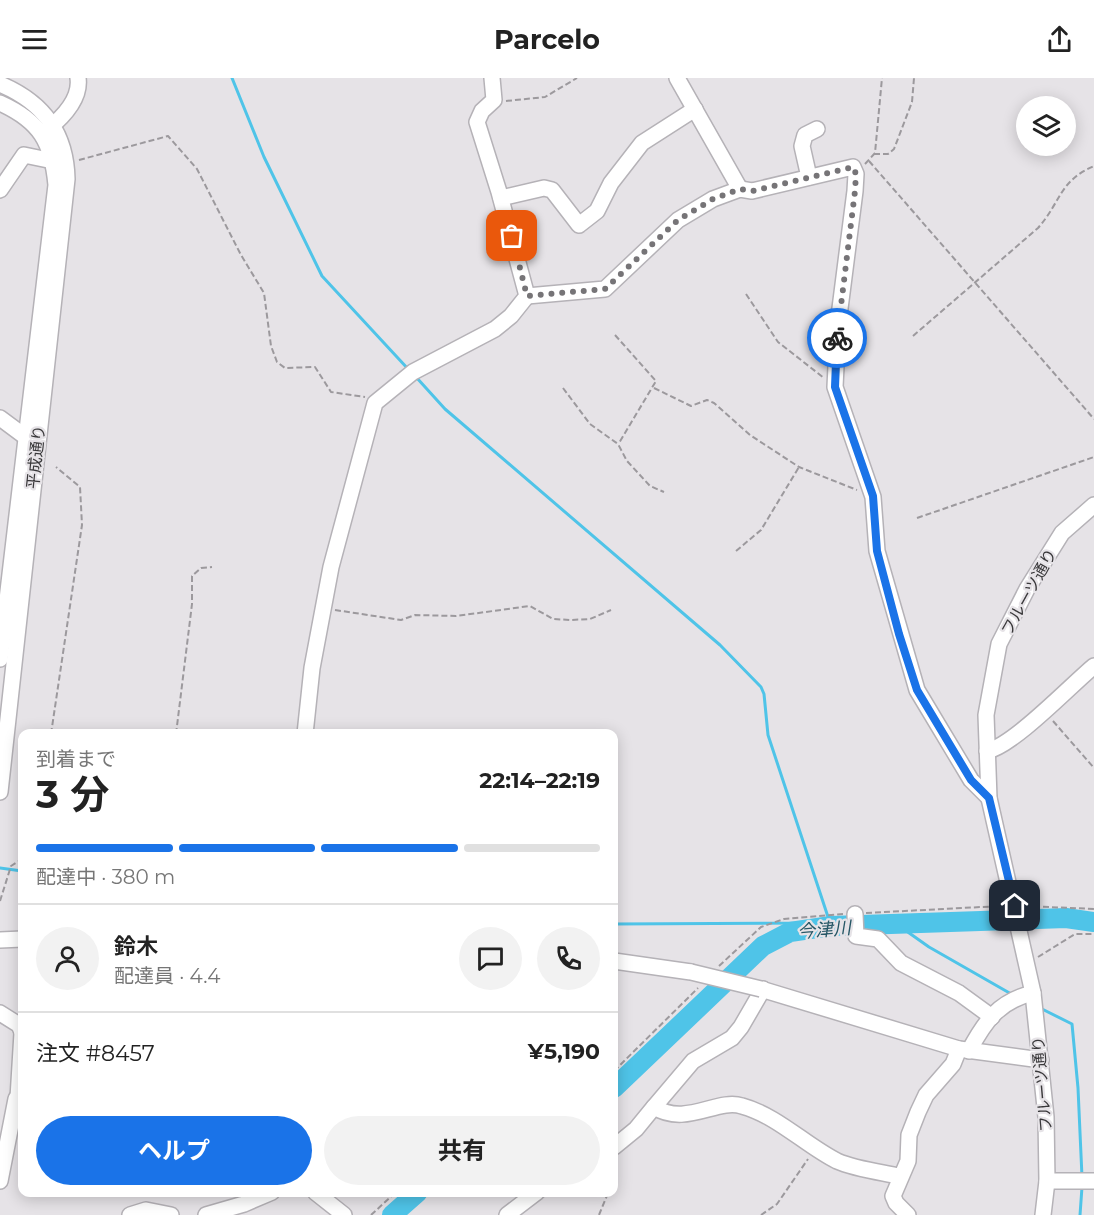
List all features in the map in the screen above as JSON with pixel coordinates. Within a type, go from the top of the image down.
[{"type":"street","points":[[48,129],[71,105],[79,84],[78,78]]},
{"type":"street","points":[[492,78],[494,100],[482,111],[477,122],[501,198],[527,296]]},
{"type":"street","points":[[677,78],[740,189]]},
{"type":"street","points":[[0,84],[31,100],[48,129]]},
{"type":"street","points":[[0,103],[48,129]]},
{"type":"street","points":[[501,198],[544,188],[552,190],[579,225],[597,211],[611,183],[642,143],[695,109]]},
{"type":"street","name":"平成通り","points":[[0,792],[31,441],[60,161],[48,129]]},
{"type":"street","points":[[809,177],[802,146],[805,135],[817,129]]},
{"type":"street","points":[[0,190],[24,155],[60,161]]},
{"type":"street","points":[[306,729],[312,668],[331,567],[375,403],[413,372],[495,329],[516,311],[527,296],[605,289],[678,220],[713,199],[740,189],[752,191],[853,167],[856,174],[855,191],[838,324],[835,387],[873,496],[877,551],[917,690],[971,780],[989,798]]},
{"type":"street","points":[[0,418],[31,441]]},
{"type":"street","name":"平成通り","points":[[0,659],[31,441]]},
{"type":"street","name":"フルーツ通り","points":[[1043,1215],[1047,1181],[1046,1117],[1041,1060],[1027,959],[989,798],[986,715],[999,644],[1027,589],[1062,533],[1094,505]]},
{"type":"street","points":[[987,751],[995,749],[1094,666]]},
{"type":"street","points":[[855,914],[855,936],[878,939],[901,963],[959,993],[993,1017]]},
{"type":"street","points":[[0,940],[18,939]]},
{"type":"street","points":[[618,962],[691,972],[762,989],[964,1050],[1041,1060]]},
{"type":"street","points":[[618,1144],[636,1129],[693,1061],[732,1038],[741,1027],[762,989]]},
{"type":"street","points":[[908,1215],[896,1203],[893,1196],[899,1176],[908,1161],[909,1135],[926,1095],[1002,1005],[1013,997],[1033,993]]},
{"type":"street","points":[[0,1013],[18,1024]]},
{"type":"street","points":[[654,1107],[666,1115],[709,1111],[734,1104],[745,1106],[785,1127],[838,1161],[899,1176]]},
{"type":"street","points":[[0,1181],[18,1106]]},
{"type":"street","points":[[1047,1181],[1094,1180]]},
{"type":"street","points":[[206,1215],[246,1210],[265,1197]]},
{"type":"street","points":[[321,1197],[344,1215]]},
{"type":"street","points":[[507,1215],[530,1197]]},
{"type":"street","points":[[130,1215],[146,1210],[171,1215]]},
{"type":"path","points":[[494,100],[503,102],[545,97],[577,78]]},
{"type":"path","points":[[853,167],[869,161],[874,154],[879,134],[882,78]]},
{"type":"path","points":[[874,154],[888,154],[894,149],[912,102],[914,78]]},
{"type":"path","points":[[60,161],[83,159],[168,136],[197,169],[241,255],[264,293],[271,346],[277,362],[285,368],[315,367],[331,392],[364,397],[375,403]]},
{"type":"path","points":[[869,161],[1094,419]]},
{"type":"path","points":[[913,336],[1042,224],[1051,213],[1062,189],[1070,179],[1094,166]]},
{"type":"path","points":[[746,294],[778,342],[835,387]]},
{"type":"path","points":[[615,335],[657,381],[618,444]]},
{"type":"path","points":[[563,388],[590,424],[618,444],[627,461],[650,486],[664,492]]},
{"type":"path","points":[[654,388],[691,406],[707,400],[750,435],[800,467],[873,496]]},
{"type":"path","points":[[917,518],[1094,457]]},
{"type":"path","points":[[52,729],[82,525],[80,488],[56,466]]},
{"type":"path","points":[[736,551],[761,530],[800,467]]},
{"type":"path","points":[[177,729],[192,604],[192,576],[201,568],[212,567]]},
{"type":"path","points":[[323,609],[401,620],[415,615],[456,616],[530,606],[553,619],[570,620],[590,619],[611,610]]},
{"type":"path","points":[[1043,710],[1094,768]]},
{"type":"path","points":[[0,901],[11,866],[18,862]]},
{"type":"path","points":[[716,969],[761,927],[784,919],[1015,906],[1094,909]]},
{"type":"path","points":[[1027,959],[1075,934],[1094,934]]},
{"type":"path","points":[[618,1067],[702,984]]},
{"type":"path","points":[[761,1215],[777,1204],[816,1147]]},
{"type":"path","points":[[371,1215],[391,1197]]},
{"type":"path","points":[[598,1215],[606,1197]]},
{"type":"waterway","points":[[232,78],[264,157],[322,276],[409,370]]},
{"type":"waterway","points":[[416,377],[445,409],[720,645],[761,687],[764,694],[768,735],[831,926]]},
{"type":"waterway","points":[[0,868],[18,870]]},
{"type":"waterway","name":"今津川","points":[[618,1084],[763,946],[790,932],[831,926],[1066,918],[1094,922]]},
{"type":"waterway","points":[[618,924],[799,923],[829,920]]},
{"type":"waterway","points":[[895,923],[929,947],[1013,995]]},
{"type":"waterway","points":[[1040,1008],[1072,1024],[1078,1088],[1082,1177]]},
{"type":"waterway","points":[[1080,1215],[1082,1187]]},
{"type":"waterway","name":"今津川","points":[[392,1215],[412,1197]]},
{"type":"way so far","points":[[512,236],[527,296],[605,289],[678,220],[713,199],[740,189],[752,191],[853,167],[856,174],[855,191],[837,338]]},
{"type":"route","points":[[837,338],[835,387],[856,454],[873,496],[877,551],[899,634],[917,690],[971,780],[989,798],[1015,906]]}]
